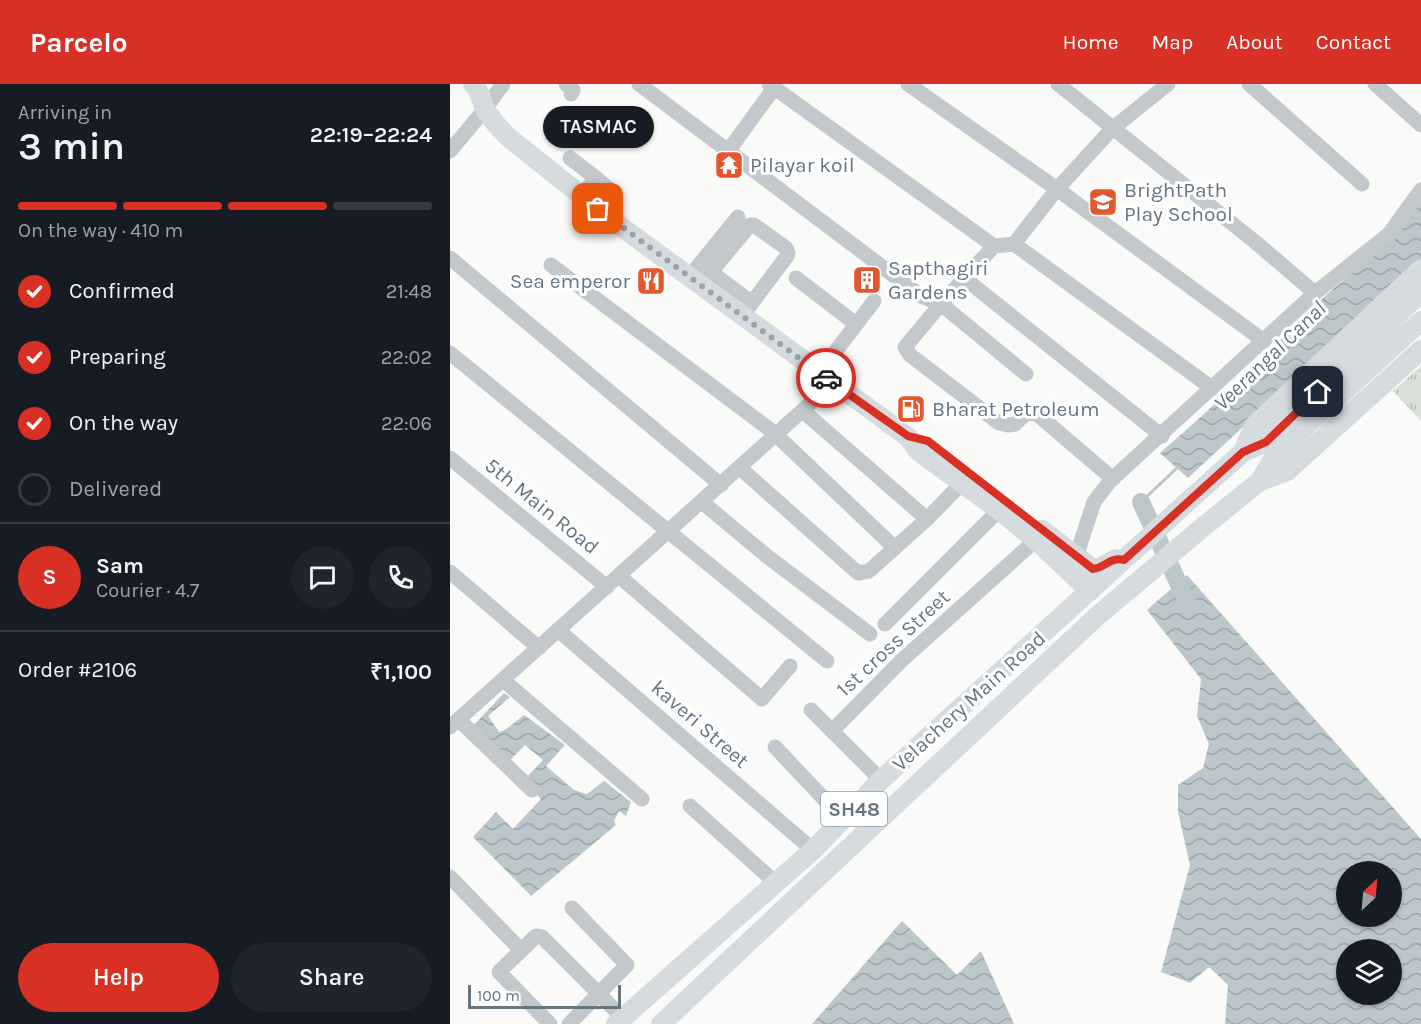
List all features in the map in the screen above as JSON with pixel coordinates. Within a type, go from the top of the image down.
[{"type":"main road","points":[[461,84],[473,96],[480,97],[494,123],[508,137],[581,196],[699,279],[747,309],[826,378],[908,436],[918,451],[963,482],[1036,540],[1090,591]]},
{"type":"main road","points":[[1243,452],[1254,426],[1421,269]]},
{"type":"main road","name":"SH48","points":[[1260,481],[1271,448],[1421,292]]},
{"type":"main road","name":"SH48","points":[[1243,452],[1271,448],[1421,321]]},
{"type":"main road","points":[[1260,481],[1287,471],[1421,350]]},
{"type":"main road","points":[[908,436],[928,441],[1093,569],[1098,569],[1113,559],[1124,560]]},
{"type":"main road","name":"Velachery Main Road","points":[[619,1022],[813,850],[881,780],[1243,452]]},
{"type":"main road","name":"Velachery Main Road","points":[[661,1024],[1095,618],[1128,592],[1176,548],[1260,481]]},
{"type":"street","points":[[450,151],[480,97],[502,84]]},
{"type":"street","points":[[639,84],[921,296],[941,304],[1026,374]]},
{"type":"street","points":[[908,84],[1057,189],[1264,341]]},
{"type":"street","points":[[1058,84],[1315,292]]},
{"type":"street","points":[[1014,244],[1057,189],[1112,129],[1168,84]]},
{"type":"street","points":[[1249,84],[1362,184]]},
{"type":"street","points":[[1375,84],[1421,125]]},
{"type":"street","points":[[729,150],[771,86],[994,246]]},
{"type":"street","points":[[570,158],[609,189]]},
{"type":"street","points":[[581,196],[596,178]]},
{"type":"street","points":[[1076,557],[1094,502],[1113,479],[1315,292],[1389,234],[1421,190]]},
{"type":"street","points":[[699,279],[740,220]]},
{"type":"street","points":[[699,279],[750,225],[754,225],[786,248],[788,253],[747,309]]},
{"type":"street","points":[[1113,479],[1037,414],[1026,412],[1015,424],[999,423],[910,355],[905,347],[994,246],[1014,244],[1212,388]]},
{"type":"street","points":[[450,258],[721,485]]},
{"type":"street","points":[[551,265],[776,435],[894,548]]},
{"type":"street","points":[[796,278],[856,324]]},
{"type":"street","points":[[964,278],[1162,436]]},
{"type":"street","points":[[532,790],[454,722],[803,411],[826,378],[856,324],[874,301]]},
{"type":"street","points":[[450,353],[827,661]]},
{"type":"street","points":[[803,411],[927,519]]},
{"type":"street","name":"5th Main Road","points":[[450,458],[762,699],[790,666]]},
{"type":"street","points":[[740,468],[858,573],[869,571],[927,519],[963,482]]},
{"type":"street","points":[[702,502],[768,557],[870,634]]},
{"type":"street","points":[[885,624],[999,510]]},
{"type":"street","name":"1st cross Street","points":[[832,732],[901,662],[1036,540]]},
{"type":"street","points":[[450,572],[539,648]]},
{"type":"street","name":"kaveri Street","points":[[558,630],[813,850]]},
{"type":"street","points":[[503,680],[642,799]]},
{"type":"street","points":[[811,710],[881,780]]},
{"type":"street","points":[[775,747],[844,820]]},
{"type":"street","points":[[690,806],[776,883]]},
{"type":"street","points":[[450,877],[521,950]]},
{"type":"street","points":[[569,1024],[627,965],[572,908]]},
{"type":"street","points":[[550,1024],[499,972],[536,936],[540,936],[596,994],[619,1022]]},
{"type":"green space","points":[[1421,366],[1421,421],[1393,391]]},
{"type":"water","points":[[1421,202],[1421,261],[1416,266],[1188,478],[1160,453],[1203,415],[1326,295],[1396,235]]},
{"type":"water","points":[[1187,575],[1421,839],[1421,1024],[1225,1024],[1228,985],[1209,967],[1190,983],[1161,972],[1190,865],[1178,812],[1178,785],[1203,768],[1209,744],[1197,716],[1201,679],[1147,610]]},
{"type":"water","points":[[504,693],[510,697],[488,716],[499,732],[524,715],[565,745],[546,766],[574,790],[587,794],[604,781],[631,802],[626,816],[619,811],[614,821],[616,825],[531,896],[473,837],[496,812],[513,829],[541,799],[524,780],[543,760],[525,745],[507,763],[473,726]]},
{"type":"water","points":[[902,921],[957,975],[981,951],[1014,1024],[812,1024]]},
{"type":"waterway","name":"Veerangal Canal","points":[[1141,502],[1179,466]]},
{"type":"waterway","points":[[1141,502],[1188,604]]},
{"type":"way so far","points":[[598,209],[826,378]]},
{"type":"place","name":"Pilayar koil","points":[[729,165]]},
{"type":"place","name":"BrightPath Play School","points":[[1103,202]]},
{"type":"place","name":"TASMAC","points":[[598,209]]},
{"type":"place","name":"Sapthagiri Gardens","points":[[867,280]]},
{"type":"place","name":"Sea emperor","points":[[651,281]]},
{"type":"place","name":"Bharat Petroleum","points":[[911,409]]},
{"type":"route","points":[[826,378],[908,436],[928,441],[1093,569],[1098,569],[1113,559],[1124,560],[1243,452],[1266,442],[1318,392]]}]
